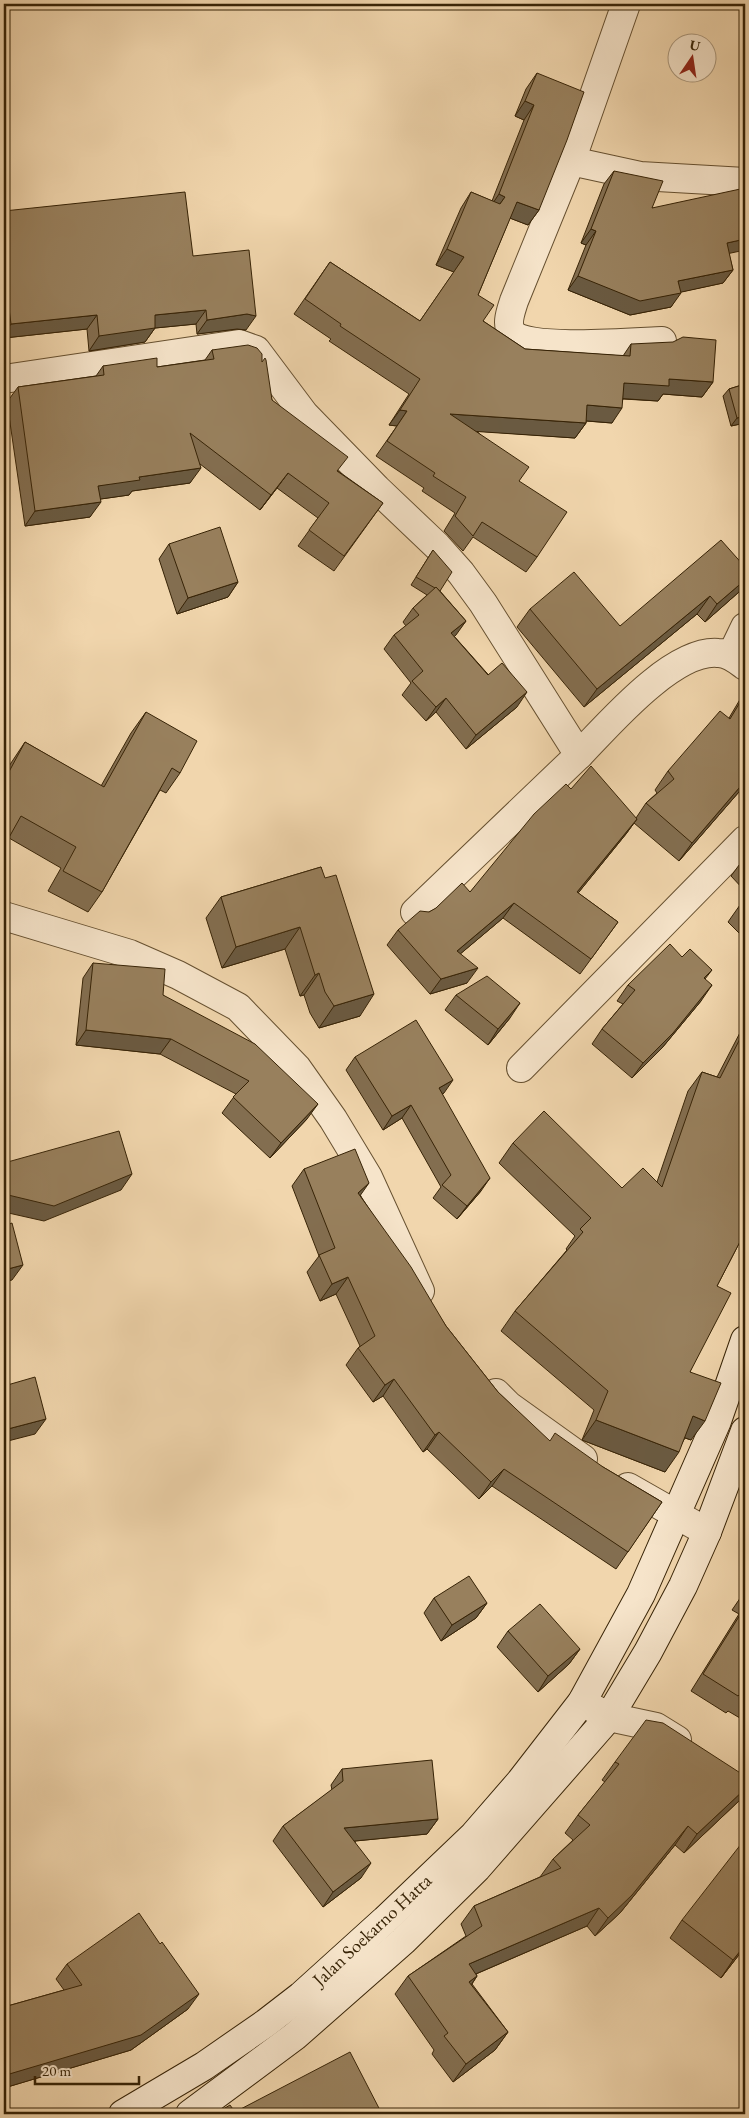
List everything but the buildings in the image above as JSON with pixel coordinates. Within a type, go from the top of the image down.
[{"type":"street","points":[[626,4],[571,162],[514,301],[509,316],[509,326],[512,334],[520,340],[551,344],[662,341]]},
{"type":"street","points":[[571,162],[640,176],[745,182]]},
{"type":"street","points":[[4,379],[240,344],[256,350],[304,414],[377,489],[437,546],[461,573],[483,603],[580,755]]},
{"type":"street","points":[[415,912],[580,755],[643,690],[665,674],[702,654],[718,652],[738,661],[745,628]]},
{"type":"street","points":[[520,1068],[745,840]]},
{"type":"street","points":[[4,916],[130,954],[178,975],[238,1007],[297,1068],[333,1119],[368,1177],[419,1289],[433,1312]]},
{"type":"street","name":"Jalan Soekarno Hatta","points":[[123,2114],[204,2066],[301,1996],[385,1920],[474,1835],[520,1782],[582,1702],[641,1594],[717,1422],[745,1340]]},
{"type":"street","points":[[482,1378],[509,1406],[604,1473],[676,1516],[707,1532]]},
{"type":"street","name":"Jalan Soekarno Hatta","points":[[190,2114],[295,2036],[403,1941],[478,1868],[609,1718],[648,1652],[683,1586],[707,1532],[745,1431]]},
{"type":"street","points":[[582,1702],[609,1718],[656,1726],[696,1753]]}]
